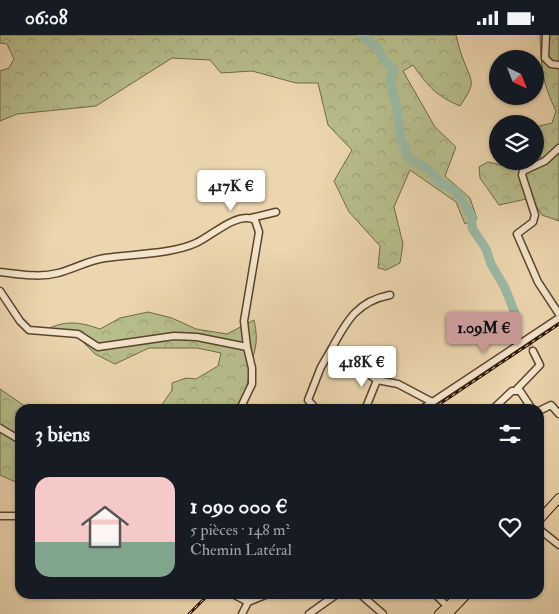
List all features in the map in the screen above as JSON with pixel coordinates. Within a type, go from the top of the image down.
[{"type":"main road","points":[[544,508],[559,492]]},
{"type":"main road","points":[[544,515],[559,499]]},
{"type":"main road","points":[[446,612],[457,599]]},
{"type":"main road","points":[[439,614],[446,612],[461,599]]},
{"type":"street","points":[[546,35],[545,58],[551,64],[559,65]]},
{"type":"street","points":[[559,147],[545,161],[523,171],[522,175],[535,215],[533,222],[517,234],[538,282],[559,314]]},
{"type":"street","points":[[0,272],[41,275],[57,273],[100,259],[180,249],[196,243],[236,221],[276,212]]},
{"type":"street","points":[[242,404],[252,384],[252,368],[244,321],[259,231],[255,220],[251,218]]},
{"type":"street","points":[[0,291],[20,321],[29,330],[78,334],[98,347],[174,336],[197,337],[247,347]]},
{"type":"street","points":[[312,404],[308,400],[321,367],[343,326],[363,304],[374,298],[390,295]]},
{"type":"street","points":[[429,404],[528,341],[559,318]]},
{"type":"street","points":[[332,348],[377,380],[398,384],[432,402]]},
{"type":"street","points":[[498,404],[512,391],[518,391],[540,365],[533,351]]},
{"type":"street","points":[[367,404],[377,380]]},
{"type":"street","points":[[518,391],[528,404]]},
{"type":"street","points":[[544,408],[551,405],[559,414]]},
{"type":"street","points":[[0,428],[15,438]]},
{"type":"street","points":[[0,516],[15,516]]},
{"type":"street","points":[[544,533],[559,545]]},
{"type":"street","points":[[242,599],[248,602]]},
{"type":"street","points":[[242,614],[248,602],[256,599]]},
{"type":"street","points":[[309,614],[330,599]]},
{"type":"street","points":[[366,599],[382,614]]},
{"type":"street","points":[[441,601],[446,612]]},
{"type":"street","points":[[435,614],[441,607],[441,601]]},
{"type":"green space","points":[[0,35],[456,35],[471,79],[469,92],[460,106],[433,90],[413,65],[403,71],[435,127],[456,147],[445,176],[470,198],[477,219],[465,224],[456,202],[410,170],[394,207],[403,244],[400,263],[386,270],[378,268],[380,246],[349,212],[334,181],[352,150],[328,125],[318,83],[296,83],[252,71],[221,73],[210,60],[172,58],[96,106],[17,114],[0,121],[0,71],[9,68],[14,59],[7,44],[0,43]]},
{"type":"green space","points":[[540,35],[559,35],[559,221],[542,215],[531,198],[499,205],[480,178],[479,167],[488,162],[489,170],[544,170],[544,125],[552,123],[556,111],[544,78],[544,50],[541,50]]},
{"type":"green space","points":[[148,312],[172,318],[196,329],[227,334],[254,320],[256,329],[255,348],[241,404],[162,404],[172,390],[172,383],[186,378],[196,379],[218,366],[221,353],[197,348],[149,348],[115,364],[95,354],[79,338],[47,329],[61,324],[74,323],[100,329],[120,318]]},
{"type":"green space","points":[[0,389],[22,404],[15,404],[15,482],[0,475]]},
{"type":"waterway","points":[[362,35],[378,49],[385,61],[394,70],[390,81],[397,109],[401,141],[406,148],[408,158],[428,169],[441,183],[456,191],[472,217],[472,228],[486,249],[491,264],[505,288],[516,316]]},
{"type":"tunnel","points":[[529,343],[533,351]]},
{"type":"railway","points":[[439,404],[559,324]]},
{"type":"railway","points":[[189,614],[204,599]]}]
